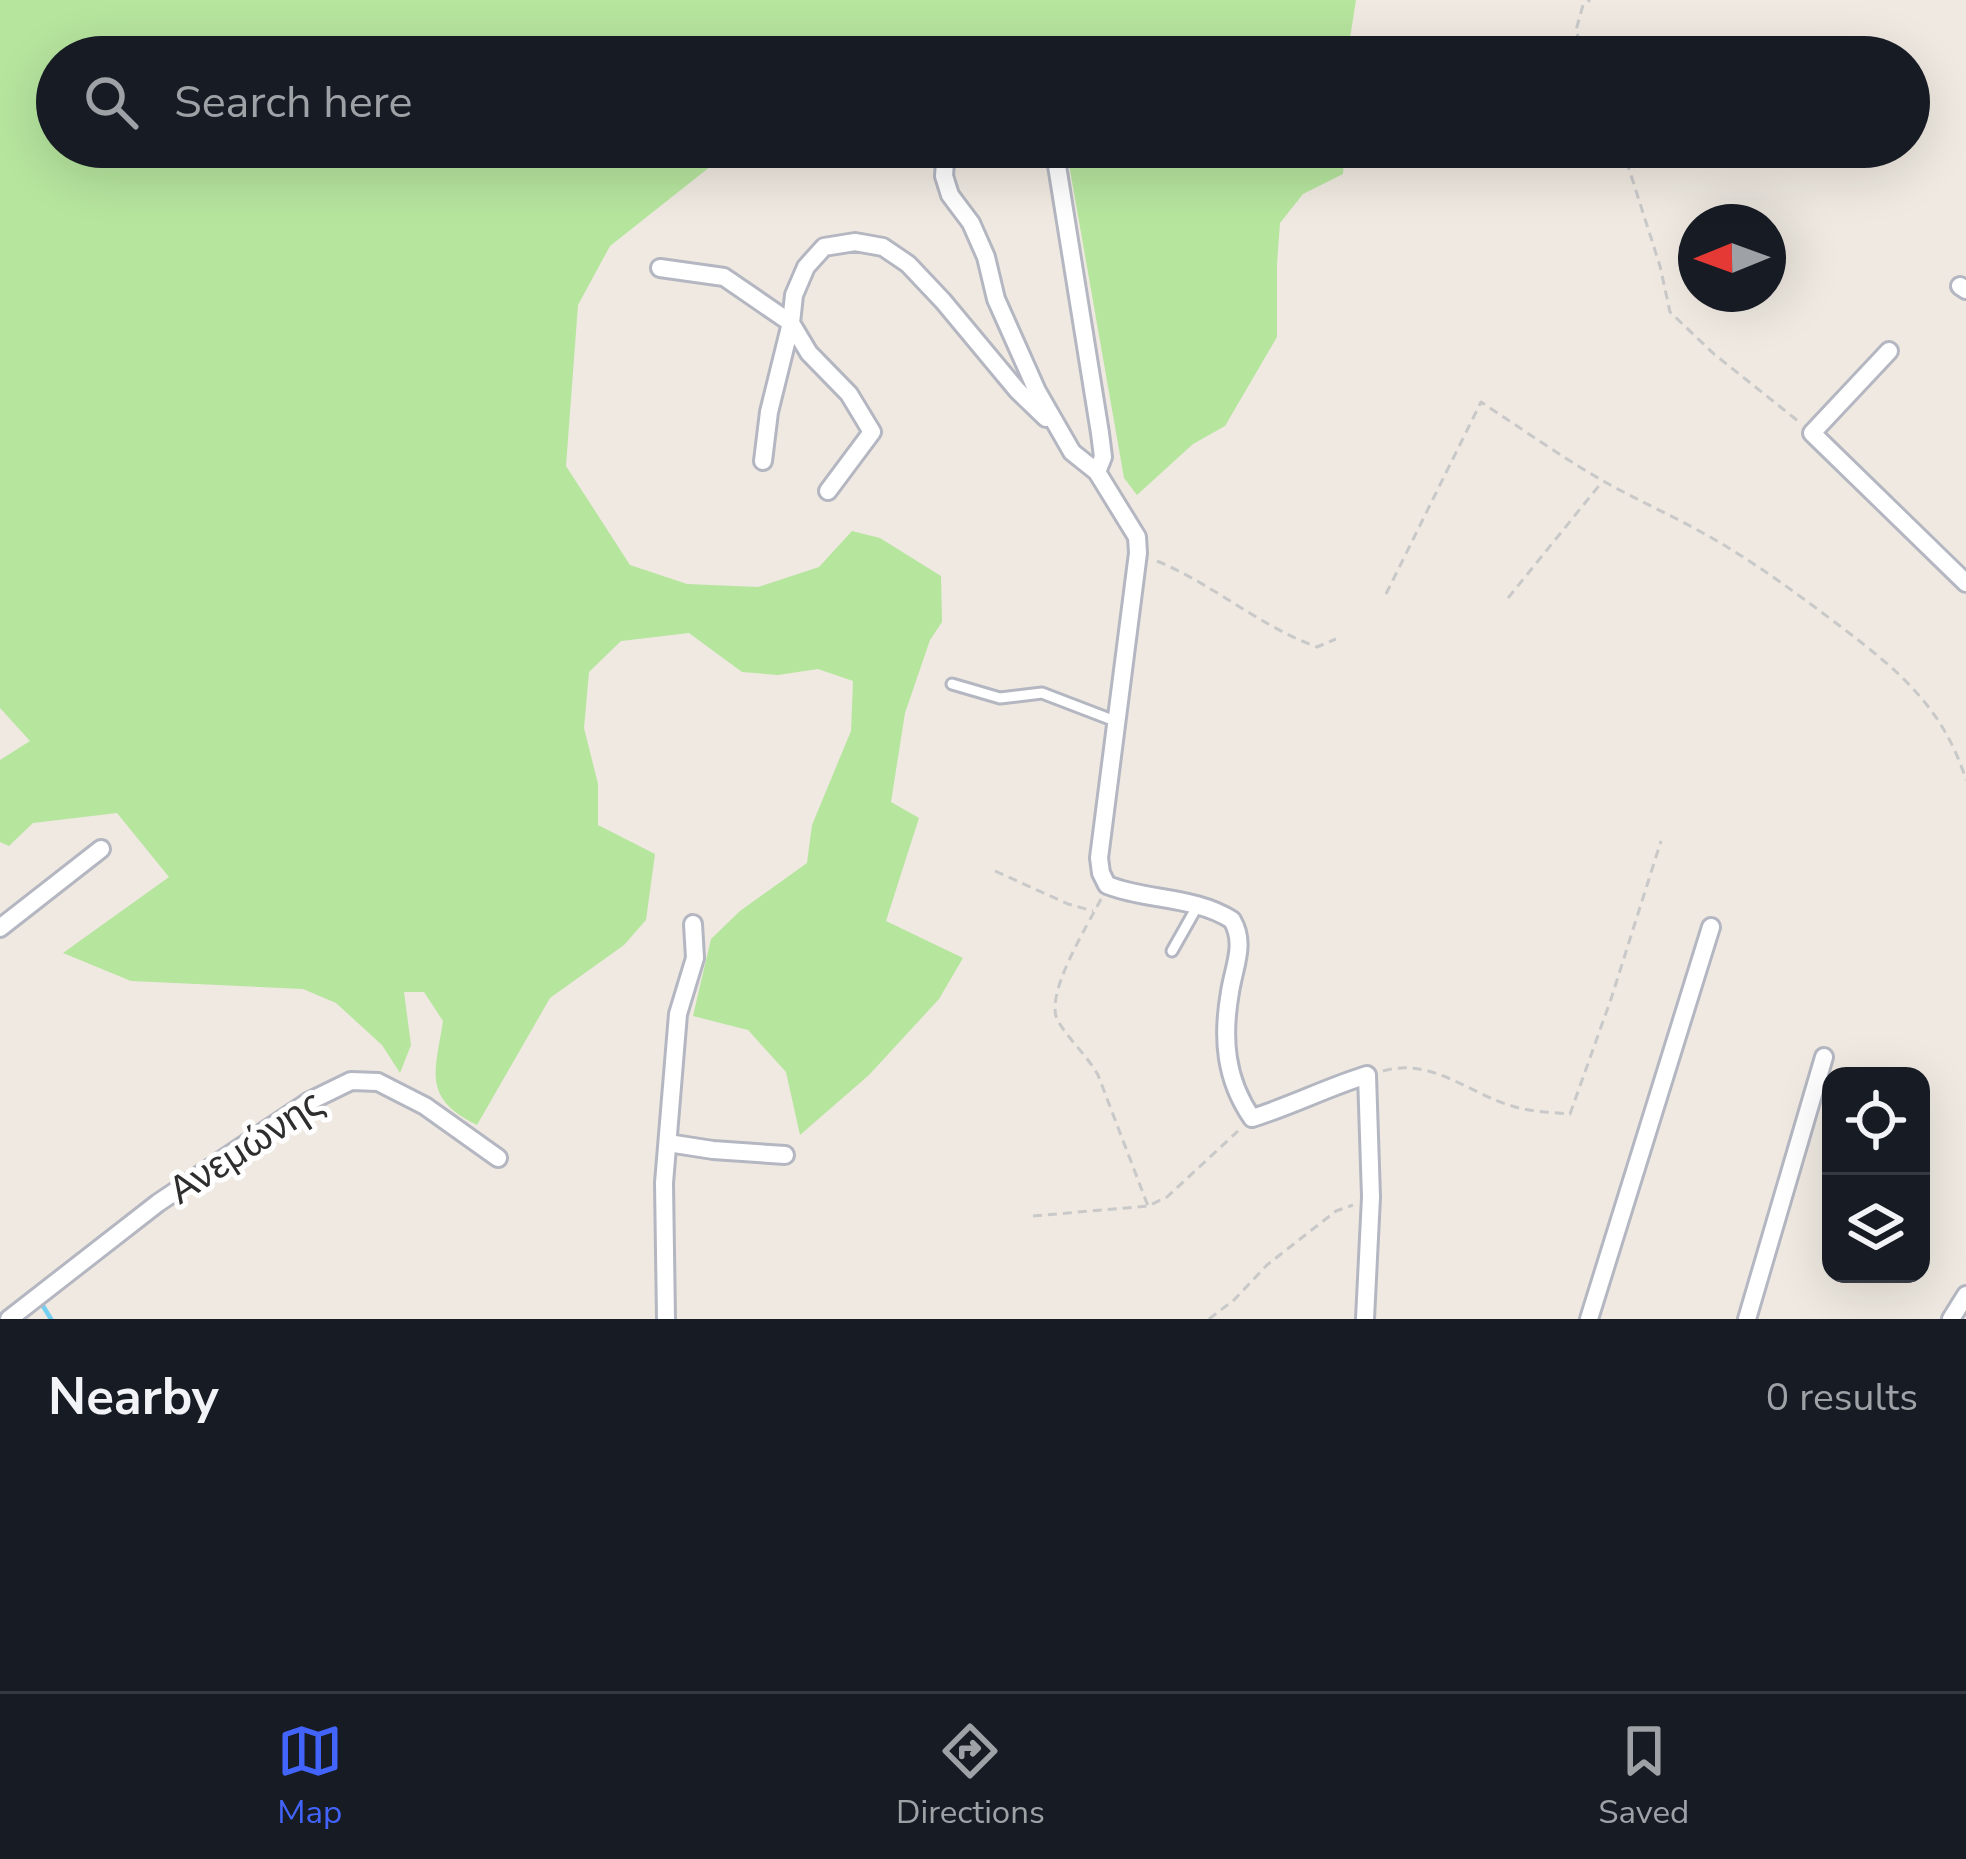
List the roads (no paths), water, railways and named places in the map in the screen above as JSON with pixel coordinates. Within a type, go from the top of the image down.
[{"type":"street","points":[[945,168],[950,195],[971,223],[986,257],[996,299],[1056,427],[1072,452],[1097,472],[1137,537],[1101,873],[1107,885],[1120,890],[1198,905],[1232,920],[1240,940],[1225,1036],[1228,1069],[1252,1118],[1367,1075],[1371,1197],[1365,1319]]},
{"type":"street","points":[[1057,168],[1100,433],[1103,457],[1097,472]]},
{"type":"street","points":[[763,461],[794,296],[806,267],[824,247],[855,242],[883,247],[908,264],[1056,427]]},
{"type":"street","points":[[660,268],[724,277],[790,323],[809,353],[849,394],[872,432],[828,491]]},
{"type":"street","points":[[1889,351],[1812,433],[1966,583]]},
{"type":"street","points":[[0,928],[101,849]]},
{"type":"street","points":[[666,1319],[664,1184],[678,1014],[695,958],[693,924]]},
{"type":"street","points":[[1589,1319],[1711,927]]},
{"type":"street","points":[[1747,1319],[1824,1058]]},
{"type":"street","name":"Ανεμώνης","points":[[9,1319],[158,1203],[308,1102],[351,1082],[378,1082],[425,1106],[498,1158]]},
{"type":"street","points":[[668,1143],[785,1155]]},
{"type":"street","points":[[1951,1319],[1966,1295]]},
{"type":"lane","points":[[952,685],[1000,698],[1042,693],[1115,722]]},
{"type":"lane","points":[[1172,951],[1198,905]]},
{"type":"waterway","points":[[43,1306],[51,1319]]}]
